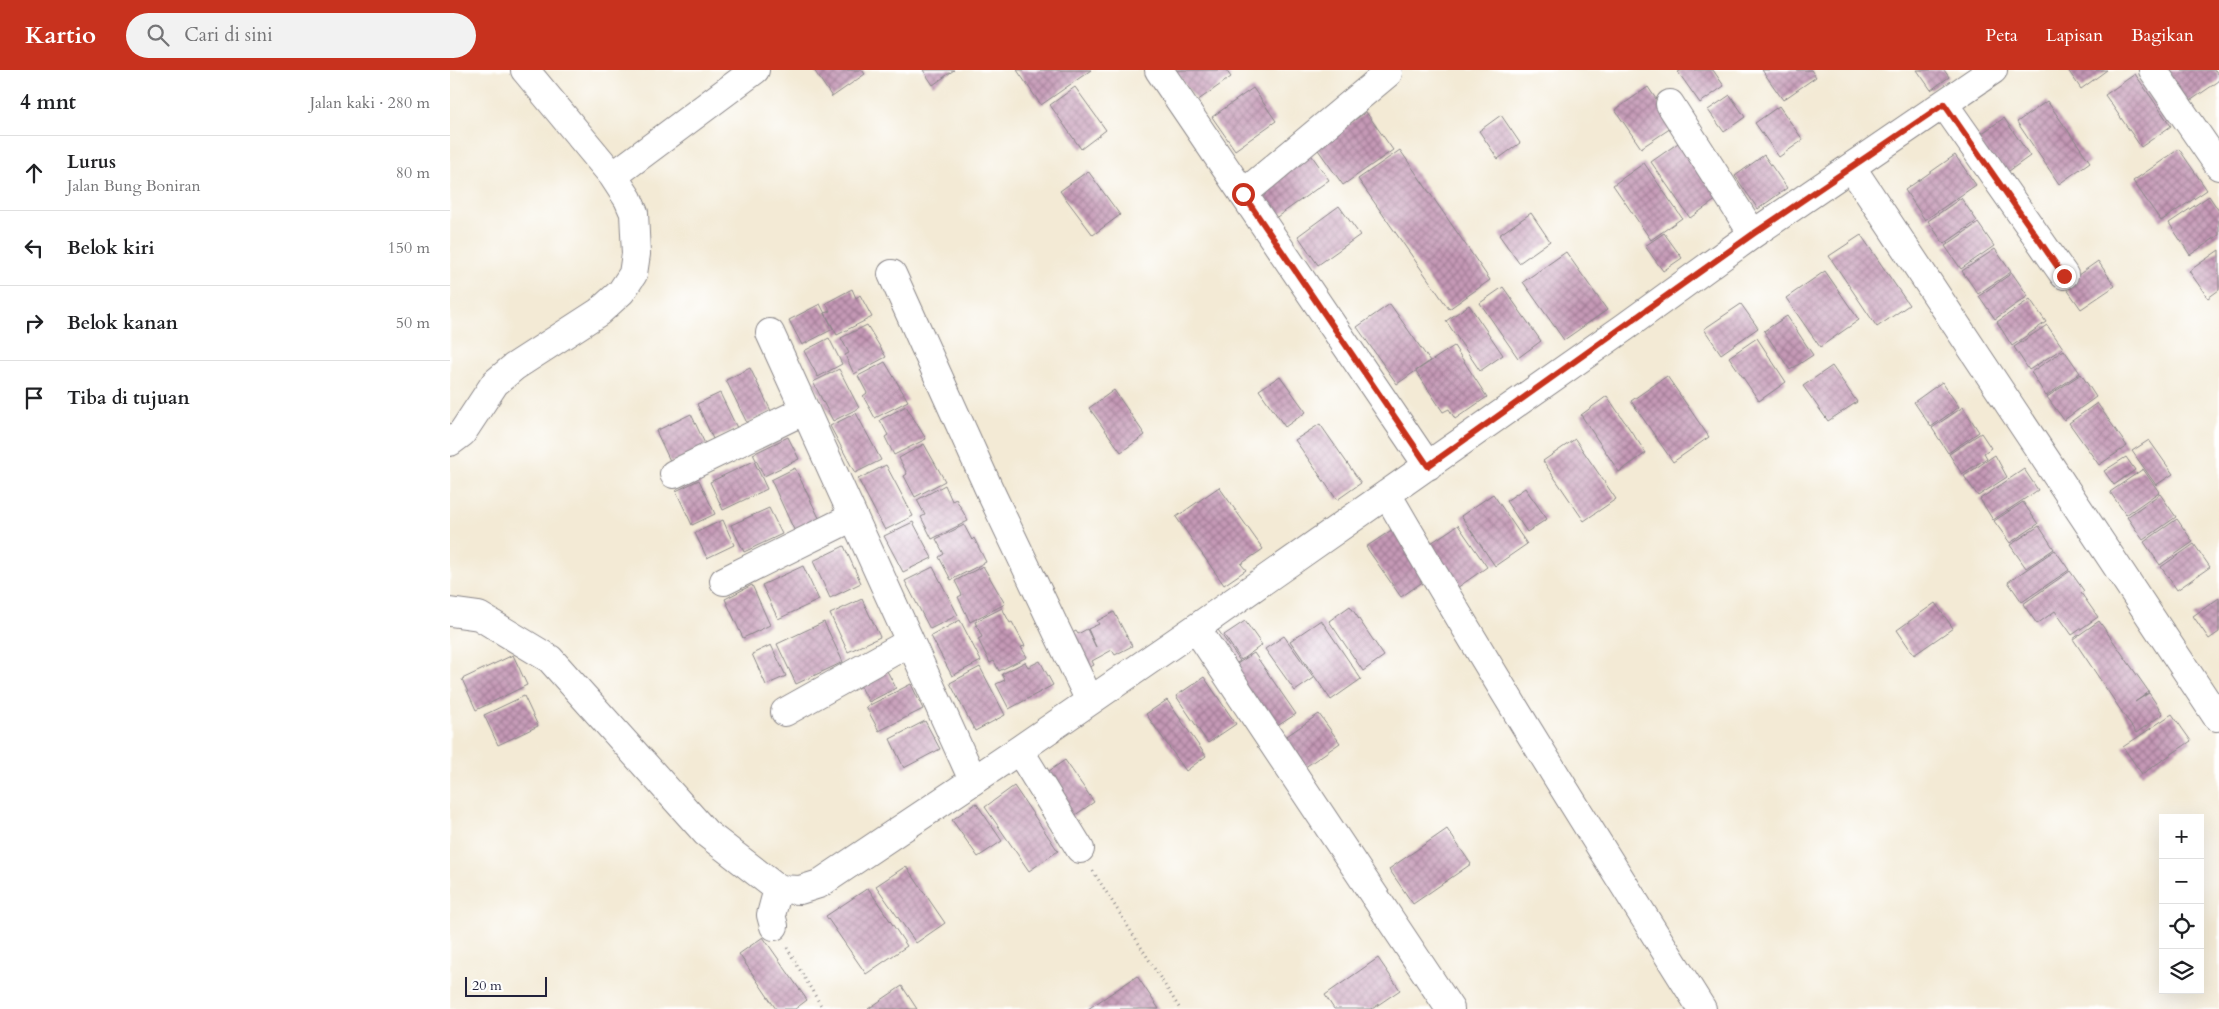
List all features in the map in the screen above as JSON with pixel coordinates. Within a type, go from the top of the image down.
[{"type":"street","points":[[450,442],[462,433],[495,383],[514,367],[599,312],[621,292],[633,274],[636,254],[634,213],[628,199],[613,176],[525,70]]},
{"type":"street","points":[[613,176],[755,70]]},
{"type":"street","points":[[1159,70],[1428,466]]},
{"type":"street","points":[[450,612],[479,616],[550,659],[706,833],[778,888],[800,890],[820,884],[1196,628],[1625,327],[1753,234],[1994,70]]},
{"type":"street","points":[[2154,70],[2219,166]]},
{"type":"street","points":[[1243,194],[1388,73]]},
{"type":"street","points":[[1670,104],[1753,234]]},
{"type":"street","points":[[1944,104],[2064,276]]},
{"type":"street","points":[[1852,168],[2217,717]]},
{"type":"street","points":[[892,274],[989,489],[1090,701]]},
{"type":"street","points":[[770,333],[973,780]]},
{"type":"street","points":[[674,474],[805,410]]},
{"type":"street","points":[[1388,494],[1442,589],[1560,784],[1702,1009]]},
{"type":"street","points":[[724,581],[853,517]]},
{"type":"street","points":[[1196,628],[1450,1009]]},
{"type":"street","points":[[785,712],[910,642]]},
{"type":"street","points":[[1019,750],[1080,849]]},
{"type":"street","points":[[774,926],[771,915],[778,888]]},
{"type":"path","points":[[1080,849],[1180,1009]]},
{"type":"path","points":[[774,926],[823,1009]]},
{"type":"building","points":[[814,70],[862,70],[865,74],[832,97]]},
{"type":"building","points":[[923,70],[954,70],[933,85]]},
{"type":"building","points":[[1017,70],[1091,70],[1041,105]]},
{"type":"building","points":[[1175,70],[1226,70],[1231,77],[1197,101]]},
{"type":"building","points":[[1682,70],[1713,70],[1724,86],[1700,103],[1678,72]]},
{"type":"building","points":[[1762,70],[1811,70],[1816,77],[1783,100]]},
{"type":"building","points":[[1917,70],[1944,70],[1949,77],[1931,90]]},
{"type":"building","points":[[2068,70],[2107,70],[2081,89]]},
{"type":"building","points":[[2159,70],[2215,70],[2219,75],[2219,81],[2184,105]]},
{"type":"building","points":[[2135,74],[2171,126],[2141,147],[2105,95]]},
{"type":"building","points":[[1075,87],[1106,130],[1081,149],[1050,105]]},
{"type":"building","points":[[1648,87],[1674,126],[1641,148],[1615,110]]},
{"type":"building","points":[[1253,88],[1276,121],[1235,150],[1212,117]]},
{"type":"building","points":[[1730,95],[1745,117],[1724,132],[1708,110]]},
{"type":"building","points":[[2047,101],[2090,162],[2059,184],[2017,122]]},
{"type":"building","points":[[1779,106],[1803,140],[1779,157],[1755,123]]},
{"type":"building","points":[[1366,112],[1393,150],[1343,185],[1316,147]]},
{"type":"building","points":[[1501,115],[1520,143],[1498,159],[1479,131]]},
{"type":"building","points":[[2004,118],[2030,156],[2002,176],[1975,138]]},
{"type":"building","points":[[1681,141],[1720,197],[1690,218],[1651,162]]},
{"type":"building","points":[[1307,149],[1329,180],[1274,219],[1253,187]]},
{"type":"building","points":[[2179,149],[2207,190],[2161,221],[2133,181]]},
{"type":"building","points":[[1400,150],[1490,280],[1449,309],[1358,179]]},
{"type":"building","points":[[1764,155],[1787,188],[1758,209],[1735,176]]},
{"type":"building","points":[[1955,155],[1976,185],[1925,220],[1905,190]]},
{"type":"building","points":[[1644,163],[1682,218],[1651,240],[1613,185]]},
{"type":"building","points":[[1088,171],[1120,215],[1093,235],[1060,191]]},
{"type":"building","points":[[2209,196],[2219,211],[2219,235],[2190,255],[2169,223]]},
{"type":"building","points":[[1961,198],[1977,221],[1944,244],[1928,221]]},
{"type":"building","points":[[1339,206],[1360,235],[1318,265],[1298,236]]},
{"type":"building","points":[[1531,213],[1550,241],[1519,263],[1499,235]]},
{"type":"building","points":[[1978,223],[1994,246],[1961,269],[1945,246]]},
{"type":"building","points":[[1664,233],[1682,258],[1663,271],[1645,246]]},
{"type":"building","points":[[1861,235],[1909,305],[1877,327],[1829,256]]},
{"type":"building","points":[[1995,249],[2011,272],[1978,294],[1962,271]]},
{"type":"building","points":[[2219,250],[2219,290],[2208,298],[2189,271]]},
{"type":"building","points":[[1566,252],[1607,310],[1564,340],[1523,282]]},
{"type":"building","points":[[2098,261],[2115,286],[2081,309],[2064,285]]},
{"type":"building","points":[[1825,271],[1859,320],[1820,347],[1786,298]]},
{"type":"building","points":[[2012,273],[2028,296],[1995,319],[1979,296]]},
{"type":"building","points":[[1503,287],[1541,341],[1518,358],[1480,303]]},
{"type":"building","points":[[852,289],[856,298],[860,295],[872,317],[837,335],[825,313],[830,311],[826,303]]},
{"type":"building","points":[[2030,299],[2046,322],[2012,346],[1997,322]]},
{"type":"building","points":[[820,304],[833,329],[802,345],[789,320]]},
{"type":"building","points":[[1390,304],[1430,361],[1397,384],[1357,327]]},
{"type":"building","points":[[1741,304],[1758,328],[1721,354],[1704,329]]},
{"type":"building","points":[[1469,305],[1503,355],[1480,371],[1446,321]]},
{"type":"building","points":[[1787,316],[1813,355],[1790,370],[1764,331]]},
{"type":"building","points":[[867,325],[886,357],[854,374],[845,355],[849,353],[841,338]]},
{"type":"building","points":[[2047,325],[2063,348],[2029,370],[2014,347]]},
{"type":"building","points":[[829,338],[842,364],[818,377],[804,351]]},
{"type":"building","points":[[1757,338],[1786,382],[1759,401],[1729,357]]},
{"type":"building","points":[[1454,346],[1487,397],[1455,419],[1449,409],[1443,412],[1416,371]]},
{"type":"building","points":[[2064,350],[2080,373],[2046,396],[2031,372]]},
{"type":"building","points":[[885,362],[908,401],[875,418],[863,396],[867,393],[858,376]]},
{"type":"building","points":[[1832,366],[1857,402],[1828,421],[1803,386]]},
{"type":"building","points":[[750,368],[771,411],[747,423],[726,380]]},
{"type":"building","points":[[839,369],[859,408],[833,421],[813,382]]},
{"type":"building","points":[[2081,374],[2096,397],[2064,420],[2047,397]]},
{"type":"building","points":[[1280,376],[1306,412],[1285,427],[1259,390]]},
{"type":"building","points":[[1667,376],[1709,437],[1673,462],[1631,401]]},
{"type":"building","points":[[1942,382],[1959,407],[1931,427],[1914,402]]},
{"type":"building","points":[[1114,390],[1145,435],[1121,452],[1089,408]]},
{"type":"building","points":[[720,393],[737,428],[713,439],[697,404]]},
{"type":"building","points":[[1607,396],[1646,453],[1619,472],[1581,415]]},
{"type":"building","points":[[2097,403],[2127,446],[2099,465],[2069,423]]},
{"type":"building","points":[[906,406],[926,439],[894,455],[885,437],[888,435],[880,420]]},
{"type":"building","points":[[1963,407],[1979,432],[1948,453],[1932,428]]},
{"type":"building","points":[[856,413],[881,460],[855,473],[830,426]]},
{"type":"building","points":[[691,414],[706,446],[671,463],[656,431]]},
{"type":"building","points":[[1320,424],[1361,483],[1337,500],[1295,440]]},
{"type":"building","points":[[1981,433],[1991,448],[1984,453],[1987,458],[1962,474],[1949,454]]},
{"type":"building","points":[[788,437],[799,459],[764,476],[753,454]]},
{"type":"building","points":[[1575,439],[1616,499],[1584,521],[1543,461]]},
{"type":"building","points":[[2149,440],[2173,474],[2156,485],[2132,451]]},
{"type":"building","points":[[924,444],[945,481],[915,497],[904,476],[907,474],[899,458]]},
{"type":"building","points":[[1995,455],[2007,477],[1978,496],[1964,476]]},
{"type":"building","points":[[2126,457],[2135,470],[2114,485],[2104,471]]},
{"type":"building","points":[[754,461],[767,489],[723,510],[710,482]]},
{"type":"building","points":[[886,465],[913,516],[885,530],[858,479]]},
{"type":"building","points":[[795,468],[820,520],[795,532],[771,480]]},
{"type":"building","points":[[2024,469],[2038,490],[1993,520],[1980,499]]},
{"type":"building","points":[[2143,469],[2159,492],[2126,515],[2110,492]]},
{"type":"building","points":[[699,480],[715,514],[692,525],[676,491]]},
{"type":"building","points":[[945,485],[952,501],[956,499],[968,521],[932,539],[921,517],[925,515],[917,500]]},
{"type":"building","points":[[1219,487],[1263,549],[1241,564],[1246,570],[1224,585],[1176,517]]},
{"type":"building","points":[[1525,488],[1547,519],[1527,532],[1506,501]]},
{"type":"building","points":[[1493,494],[1527,544],[1495,566],[1461,516]]},
{"type":"building","points":[[2160,494],[2176,517],[2143,540],[2127,517]]},
{"type":"building","points":[[2023,502],[2038,524],[2010,543],[1994,521]]},
{"type":"building","points":[[769,508],[782,534],[744,552],[731,525]]},
{"type":"building","points":[[2177,519],[2193,542],[2160,565],[2144,542]]},
{"type":"building","points":[[723,520],[734,545],[707,558],[695,533]]},
{"type":"building","points":[[913,522],[932,558],[903,572],[884,536]]},
{"type":"building","points":[[964,525],[972,540],[974,538],[986,562],[951,580],[939,557],[944,554],[936,539]]},
{"type":"building","points":[[1458,525],[1487,567],[1454,590],[1425,547]]},
{"type":"building","points":[[2039,526],[2054,549],[2026,568],[2010,545]]},
{"type":"building","points":[[1393,529],[1427,579],[1401,597],[1366,547]]},
{"type":"building","points":[[2194,544],[2210,567],[2177,590],[2161,567]]},
{"type":"building","points":[[844,546],[861,583],[830,598],[813,561]]},
{"type":"building","points":[[2055,550],[2069,570],[2022,602],[2008,582]]},
{"type":"building","points":[[803,566],[819,600],[778,619],[762,585]]},
{"type":"building","points":[[983,566],[1005,604],[970,622],[958,597],[962,595],[955,581]]},
{"type":"building","points":[[933,567],[958,615],[930,629],[905,581]]},
{"type":"building","points":[[2070,571],[2084,591],[2081,593],[2098,617],[2072,635],[2055,611],[2037,624],[2023,604]]},
{"type":"building","points":[[752,585],[770,625],[743,638],[725,599]]},
{"type":"building","points":[[2219,598],[2219,632],[2209,639],[2193,616]]},
{"type":"building","points":[[862,599],[880,637],[848,652],[830,614]]},
{"type":"building","points":[[1935,603],[1953,628],[1914,655],[1897,630]]},
{"type":"building","points":[[1350,606],[1384,656],[1363,671],[1329,621]]},
{"type":"building","points":[[1002,608],[1025,646],[1021,647],[1027,657],[999,671],[994,661],[990,663],[978,639],[982,637],[975,622]]},
{"type":"building","points":[[1114,612],[1132,646],[1115,655],[1112,650],[1092,661],[1094,665],[1080,672],[1063,638],[1076,631],[1078,634],[1087,629],[1096,647],[1088,629],[1099,624],[1097,621]]},
{"type":"building","points":[[960,620],[981,661],[952,676],[931,636]]},
{"type":"building","points":[[1321,620],[1361,679],[1331,700],[1290,641]]},
{"type":"building","points":[[1245,621],[1262,645],[1241,660],[1224,635]]},
{"type":"building","points":[[2099,621],[2149,692],[2135,702],[2149,693],[2163,714],[2136,733],[2073,639]]},
{"type":"building","points":[[824,622],[843,662],[796,684],[777,644]]},
{"type":"building","points":[[1216,627],[1240,661],[1226,670],[1202,637]]},
{"type":"building","points":[[1284,636],[1314,678],[1295,691],[1265,649]]},
{"type":"building","points":[[771,645],[786,676],[766,685],[752,654]]},
{"type":"building","points":[[1254,653],[1296,714],[1268,732],[1226,671]]},
{"type":"building","points":[[513,655],[527,685],[476,710],[462,679]]},
{"type":"building","points":[[1040,661],[1053,685],[1009,709],[996,684],[1005,680],[1002,674],[1025,662],[1028,667]]},
{"type":"building","points":[[980,667],[1005,715],[975,731],[950,683]]},
{"type":"building","points":[[887,671],[896,688],[869,702],[860,685]]},
{"type":"building","points":[[1204,677],[1236,724],[1208,743],[1176,696]]},
{"type":"building","points":[[911,684],[923,709],[879,731],[866,707]]},
{"type":"building","points":[[524,696],[538,726],[498,745],[484,715]]},
{"type":"building","points":[[1167,700],[1206,756],[1186,771],[1146,714]]},
{"type":"building","points":[[1319,714],[1340,743],[1298,772],[1278,742]]},
{"type":"building","points":[[2172,714],[2191,741],[2142,774],[2123,747]]},
{"type":"building","points":[[925,721],[940,749],[904,768],[890,739]]},
{"type":"building","points":[[1065,760],[1094,802],[1068,820],[1039,778]]},
{"type":"building","points":[[1014,786],[1058,851],[1029,871],[985,807]]},
{"type":"building","points":[[976,803],[1002,841],[978,857],[952,820]]},
{"type":"building","points":[[1447,829],[1471,864],[1413,904],[1389,869]]},
{"type":"building","points":[[906,866],[945,923],[916,943],[876,886]]},
{"type":"building","points":[[868,888],[907,946],[866,974],[826,916]]},
{"type":"building","points":[[763,937],[807,1000],[795,1009],[776,1009],[739,954]]},
{"type":"building","points":[[1378,958],[1400,990],[1372,1009],[1334,1009],[1325,995]]},
{"type":"building","points":[[1137,976],[1159,1009],[1088,1009]]},
{"type":"building","points":[[902,986],[917,1009],[868,1009]]},
{"type":"route","points":[[1243,194],[1428,466],[1753,234],[1944,104],[2064,276]]}]
